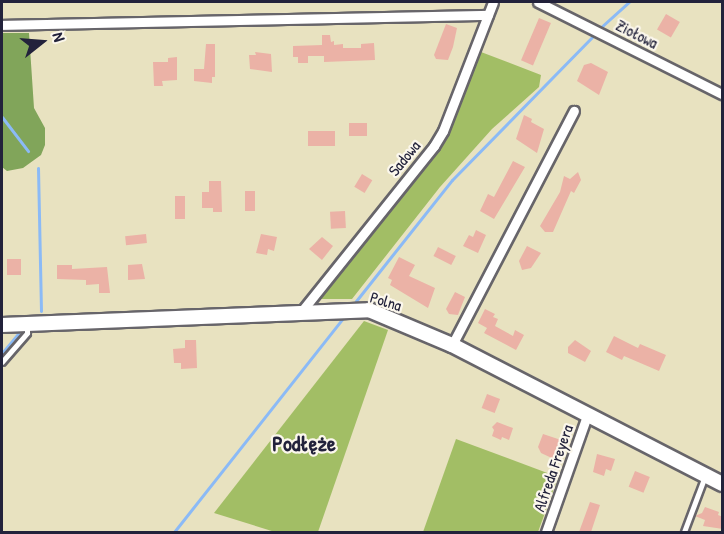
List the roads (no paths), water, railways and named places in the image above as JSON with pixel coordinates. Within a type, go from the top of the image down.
[{"type":"street","name":"Sadowa","points":[[301,312],[434,146],[443,131],[493,2]]},
{"type":"street","name":"Ziołowa","points":[[538,2],[723,94]]},
{"type":"street","points":[[2,25],[488,15]]},
{"type":"street","points":[[452,345],[574,111]]},
{"type":"street","name":"Polna","points":[[2,325],[369,310],[452,345],[723,484]]},
{"type":"street","name":"Alfreda Freyera","points":[[546,532],[588,413]]},
{"type":"lane","points":[[2,362],[27,333],[27,323]]},
{"type":"lane","points":[[684,532],[706,475]]},
{"type":"waterway","points":[[600,28],[629,2]]},
{"type":"waterway","points":[[356,301],[452,180],[594,35]]},
{"type":"waterway","points":[[2,117],[28,151]]},
{"type":"waterway","points":[[38,168],[41,311]]},
{"type":"waterway","points":[[174,532],[342,319]]},
{"type":"waterway","points":[[2,353],[19,333]]},
{"type":"district","name":"Podłęże","points":[[304,444]]}]
